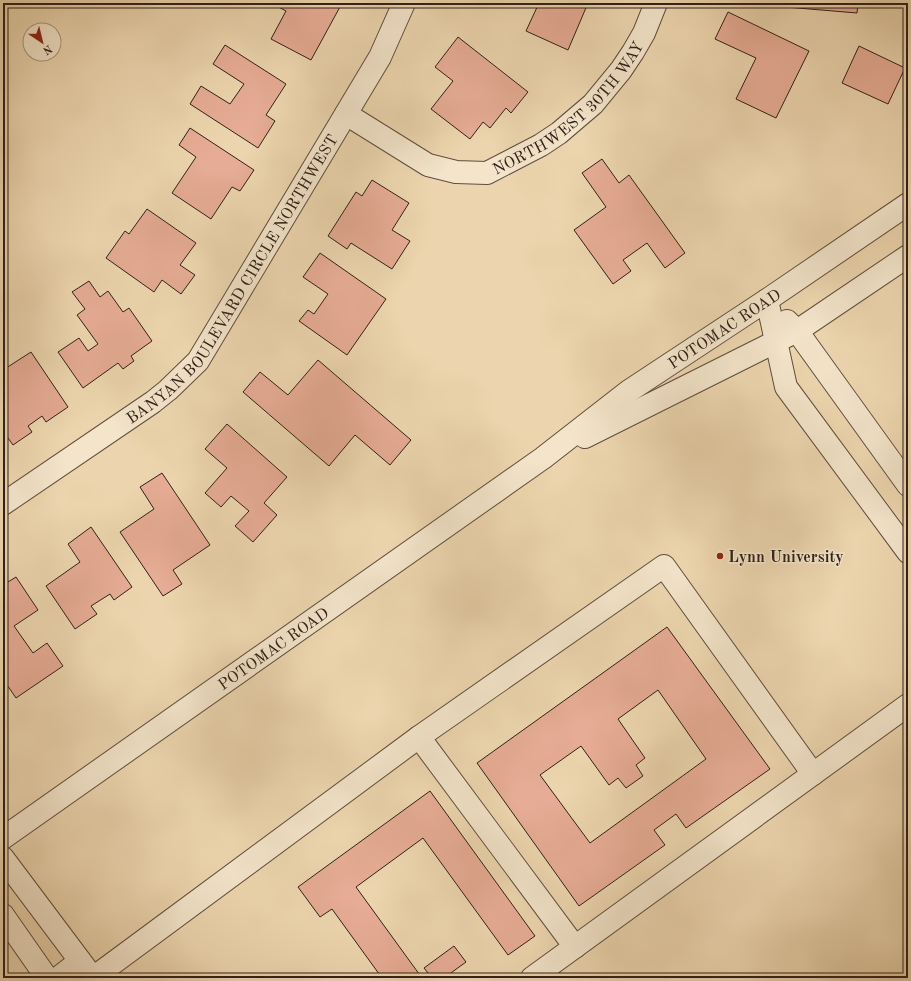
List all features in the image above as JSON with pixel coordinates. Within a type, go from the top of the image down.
[{"type":"street","name":"BANYAN BOULEVARD CIRCLE NORTHWEST","points":[[3,504],[153,402],[168,390],[198,361],[380,57],[404,3]]},
{"type":"street","name":"NORTHWEST 30TH WAY","points":[[346,114],[428,165],[456,172],[488,173],[541,145],[559,133],[593,104],[621,70],[633,52],[644,33],[656,3]]},
{"type":"street","name":"POTOMAC ROAD","points":[[3,838],[543,458],[629,391],[767,300],[908,204]]},
{"type":"street","name":"POTOMAC ROAD","points":[[543,458],[797,331],[908,256]]},
{"type":"street","points":[[767,300],[797,331],[908,485]]},
{"type":"street","points":[[767,300],[786,387],[908,552]]},
{"type":"street","points":[[58,978],[86,970],[664,566],[813,774]]},
{"type":"street","points":[[532,978],[908,705]]},
{"type":"street","points":[[419,737],[575,947]]},
{"type":"street","points":[[3,858],[86,970]]},
{"type":"street","points":[[3,915],[47,978]]},
{"type":"building","points":[[271,3],[337,3],[341,5],[311,60],[271,39],[286,11]]},
{"type":"building","points":[[539,3],[588,3],[568,50],[526,31]]},
{"type":"building","points":[[738,3],[858,3],[857,13]]},
{"type":"building","points":[[728,12],[809,51],[776,118],[736,99],[756,58],[715,39]]},
{"type":"building","points":[[458,37],[528,92],[511,113],[506,108],[490,128],[483,122],[470,139],[431,109],[453,81],[435,67]]},
{"type":"building","points":[[225,45],[286,84],[266,115],[275,121],[258,148],[190,104],[201,86],[230,104],[244,84],[213,64]]},
{"type":"building","points":[[859,46],[905,68],[888,104],[842,83]]},
{"type":"building","points":[[190,128],[254,170],[240,191],[232,187],[211,219],[172,193],[196,157],[179,145]]},
{"type":"building","points":[[602,159],[619,183],[629,175],[685,253],[665,268],[647,243],[623,260],[631,271],[613,284],[574,230],[606,207],[582,173]]},
{"type":"building","points":[[372,180],[409,203],[392,230],[410,241],[392,269],[351,243],[347,249],[328,236],[356,192],[362,196]]},
{"type":"building","points":[[147,209],[196,243],[180,265],[195,275],[181,294],[162,280],[154,292],[106,258],[125,231],[129,234]]},
{"type":"building","points":[[320,253],[386,299],[347,355],[299,321],[308,310],[314,314],[328,294],[303,277]]},
{"type":"building","points":[[89,281],[100,297],[108,291],[123,312],[129,308],[152,341],[131,356],[134,361],[123,369],[118,363],[83,388],[58,352],[79,338],[88,351],[98,344],[77,315],[85,309],[72,292]]},
{"type":"building","points":[[31,352],[68,407],[46,422],[42,416],[28,426],[32,432],[13,445],[3,431],[3,370]]},
{"type":"building","points":[[318,360],[411,440],[390,465],[355,435],[329,466],[243,392],[260,372],[288,395]]},
{"type":"building","points":[[227,424],[287,477],[264,503],[277,515],[253,542],[235,526],[249,511],[231,496],[221,507],[205,493],[227,468],[205,449]]},
{"type":"building","points":[[162,473],[210,545],[173,570],[182,584],[163,596],[120,532],[154,509],[140,487]]},
{"type":"building","points":[[91,527],[132,587],[114,600],[110,594],[91,606],[97,614],[75,629],[46,586],[80,562],[68,544]]},
{"type":"building","points":[[16,577],[38,610],[14,626],[33,653],[47,643],[63,666],[16,698],[3,679],[3,585]]},
{"type":"building","points":[[667,627],[770,769],[686,828],[676,814],[654,830],[665,845],[579,906],[477,763]],"holes":[[[658,690],[706,759],[590,843],[540,775],[581,746],[609,785],[618,778],[626,788],[643,776],[636,765],[645,758],[618,719]]]},
{"type":"building","points":[[430,791],[535,936],[508,955],[423,838],[356,887],[422,978],[382,978],[332,909],[320,917],[298,887]]},
{"type":"building","points":[[454,946],[466,962],[444,978],[432,978],[424,968]]},
{"type":"place","name":"Lynn University","points":[[720,556]]}]
